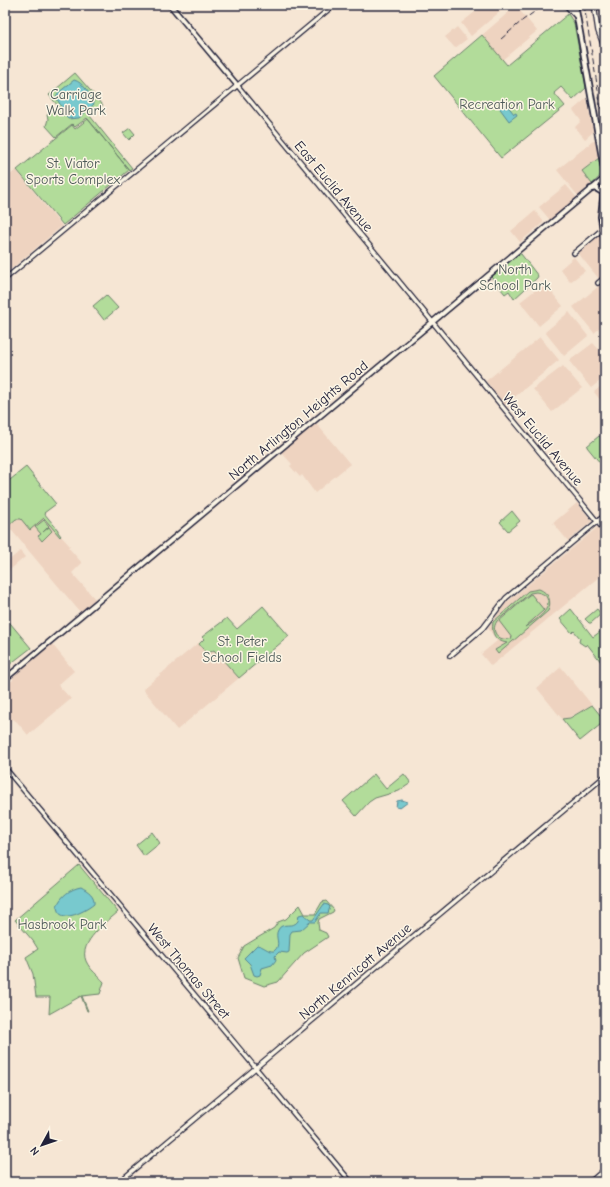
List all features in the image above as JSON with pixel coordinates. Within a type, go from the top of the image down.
[{"type":"main road","name":"East Euclid Avenue","points":[[170,5],[237,85]]},
{"type":"main road","points":[[566,5],[578,18]]},
{"type":"main road","points":[[572,5],[578,18]]},
{"type":"main road","points":[[575,5],[605,174]]},
{"type":"main road","name":"North Arlington Heights Road","points":[[5,679],[605,178]]},
{"type":"main road","points":[[605,182],[601,217],[604,228],[605,244]]},
{"type":"main road","points":[[591,189],[596,188],[604,193]]},
{"type":"street","points":[[5,279],[334,5]]},
{"type":"street","points":[[594,5],[601,40],[605,49]]},
{"type":"street","name":"East Euclid Avenue","points":[[237,85],[480,381]]},
{"type":"street","points":[[574,253],[604,228]]},
{"type":"street","points":[[598,283],[605,277]]},
{"type":"street","name":"West Euclid Avenue","points":[[480,381],[605,530]]},
{"type":"street","points":[[450,656],[483,628],[506,598],[605,515]]},
{"type":"street","name":"West Thomas Street","points":[[5,768],[351,1182]]},
{"type":"street","name":"North Kennicott Avenue","points":[[119,1182],[605,776]]},
{"type":"street","points":[[590,1182],[605,1169]]},
{"type":"shaded area","points":[[484,5],[508,5],[471,36],[461,23]]},
{"type":"shaded area","points":[[516,6],[537,31],[502,60],[482,35]]},
{"type":"shaded area","points":[[457,27],[467,39],[455,48],[445,37]]},
{"type":"shaded area","points":[[587,98],[593,132],[585,139],[575,127],[581,121],[573,110]]},
{"type":"shaded area","points":[[593,141],[595,141],[599,158],[582,171],[592,184],[578,196],[557,170]]},
{"type":"shaded area","points":[[16,170],[62,226],[5,274],[5,179]]},
{"type":"shaded area","points":[[566,185],[577,198],[550,220],[539,207]]},
{"type":"shaded area","points":[[535,211],[544,222],[520,242],[511,231]]},
{"type":"shaded area","points":[[600,235],[605,274],[599,279],[578,253]]},
{"type":"shaded area","points":[[574,257],[585,271],[570,282],[560,269]]},
{"type":"shaded area","points":[[605,281],[605,324],[594,333],[573,307]]},
{"type":"shaded area","points":[[544,283],[563,306],[539,326],[520,302]]},
{"type":"shaded area","points":[[569,312],[588,336],[564,356],[545,332]]},
{"type":"shaded area","points":[[540,337],[559,360],[505,405],[486,381]]},
{"type":"shaded area","points":[[593,343],[605,356],[605,377],[591,388],[569,361]]},
{"type":"shaded area","points":[[563,366],[582,388],[552,412],[533,389]]},
{"type":"shaded area","points":[[605,383],[605,406],[594,392]]},
{"type":"shaded area","points":[[316,423],[350,464],[315,493],[302,475],[300,477],[290,466],[292,464],[281,452]]},
{"type":"shaded area","points":[[577,503],[592,521],[568,541],[553,523]]},
{"type":"shaded area","points":[[44,518],[60,537],[61,536],[70,546],[68,547],[82,563],[72,573],[95,599],[80,612],[8,526],[17,519]]},
{"type":"shaded area","points":[[598,527],[605,536],[605,572],[491,666],[481,654],[497,641],[488,628],[505,604]]},
{"type":"shaded area","points":[[20,551],[25,557],[5,574],[5,561],[7,562]]},
{"type":"shaded area","points":[[198,643],[207,654],[214,650],[239,678],[177,730],[143,689]]},
{"type":"shaded area","points":[[52,644],[74,671],[58,685],[71,699],[28,735],[13,719],[10,720],[5,727],[5,686],[13,680],[13,677]]},
{"type":"shaded area","points":[[561,667],[592,705],[566,719],[562,719],[537,688]]},
{"type":"green space","name":"Recreation Park","points":[[568,14],[574,23],[586,88],[573,100],[561,87],[554,93],[565,106],[501,158],[434,76],[482,35],[507,65]]},
{"type":"green space","name":"Carriage Walk Park","points":[[75,73],[103,105],[90,116],[132,168],[129,170],[87,118],[75,127],[72,124],[56,137],[46,126],[48,119],[47,115],[58,106],[49,95]]},
{"type":"green space","name":"St. Viator Sports Complex","points":[[88,119],[129,170],[63,225],[17,170],[72,125],[75,129]]},
{"type":"green space","points":[[130,128],[135,134],[129,140],[123,133]]},
{"type":"green space","points":[[599,158],[601,172],[599,178],[592,184],[582,171]]},
{"type":"green space","name":"North School Park","points":[[519,254],[521,254],[538,276],[514,299],[509,291],[505,294],[491,277]]},
{"type":"green space","points":[[106,295],[118,308],[104,320],[93,306]]},
{"type":"green space","points":[[599,436],[603,438],[605,469],[587,447]]},
{"type":"green space","points":[[26,467],[56,504],[44,513],[58,530],[61,536],[60,537],[44,518],[30,530],[21,519],[16,519],[8,526],[5,523],[5,484]]},
{"type":"green space","points":[[512,511],[520,521],[508,531],[500,522]]},
{"type":"green space","points":[[44,520],[49,526],[43,532],[49,527],[52,531],[42,541],[38,536],[41,534],[35,527]]},
{"type":"green space","points":[[539,589],[547,595],[550,601],[548,611],[498,654],[495,650],[507,643],[499,641],[493,633],[493,622],[528,591]],"holes":[[[536,592],[543,594],[547,598],[548,603],[545,611],[525,627],[544,610],[531,594],[529,595],[499,621],[512,638],[504,639],[497,636],[494,629],[497,621],[530,593]]]},
{"type":"green space","name":"St. Peter School Fields","points":[[263,606],[289,636],[239,678],[214,650],[207,654],[199,644],[204,639],[202,637],[227,618],[237,629]]},
{"type":"green space","points":[[571,609],[593,637],[605,628],[605,667],[587,644],[585,646],[579,642],[580,638],[574,631],[572,633],[560,619]]},
{"type":"green space","points":[[597,609],[601,614],[589,623],[585,619]]},
{"type":"green space","points":[[5,617],[31,648],[5,668]]},
{"type":"green space","points":[[592,705],[605,721],[580,741],[562,719],[570,718]]},
{"type":"green space","points":[[374,774],[386,789],[404,774],[411,783],[399,791],[375,798],[369,802],[356,816],[343,801]]},
{"type":"green space","points":[[152,832],[160,843],[144,856],[136,845]]},
{"type":"green space","name":"Hasbrook Park","points":[[79,865],[118,912],[95,933],[86,947],[86,961],[104,982],[100,994],[82,996],[88,1011],[81,996],[49,1014],[50,997],[36,997],[33,974],[26,957],[38,949],[15,920]]},
{"type":"green space","points":[[326,901],[334,910],[333,912],[319,919],[318,923],[319,930],[326,933],[328,937],[304,953],[278,982],[264,986],[244,978],[238,958],[244,946],[274,928],[278,922],[286,919],[300,905],[305,914],[315,914],[322,902]]},
{"type":"water","points":[[74,80],[86,89],[94,104],[79,118],[68,119],[56,97],[58,93]]},
{"type":"water","points":[[504,101],[514,114],[516,113],[517,115],[509,121],[498,106]]},
{"type":"water","points":[[402,800],[408,802],[400,808],[396,807],[397,801]]},
{"type":"water","points":[[81,887],[92,896],[94,904],[79,913],[67,916],[62,915],[57,906],[63,896],[70,891]]},
{"type":"water","points":[[324,904],[330,907],[328,913],[321,913],[315,922],[310,922],[301,930],[292,931],[290,934],[289,952],[279,952],[275,956],[276,960],[272,965],[262,968],[260,975],[254,975],[250,964],[244,958],[257,945],[270,951],[274,951],[278,944],[277,933],[280,927],[293,925],[298,920],[299,915],[303,914],[310,920],[313,920]]},
{"type":"railway","points":[[501,39],[523,20],[544,5]]},
{"type":"railway","points":[[584,5],[605,133]]}]
